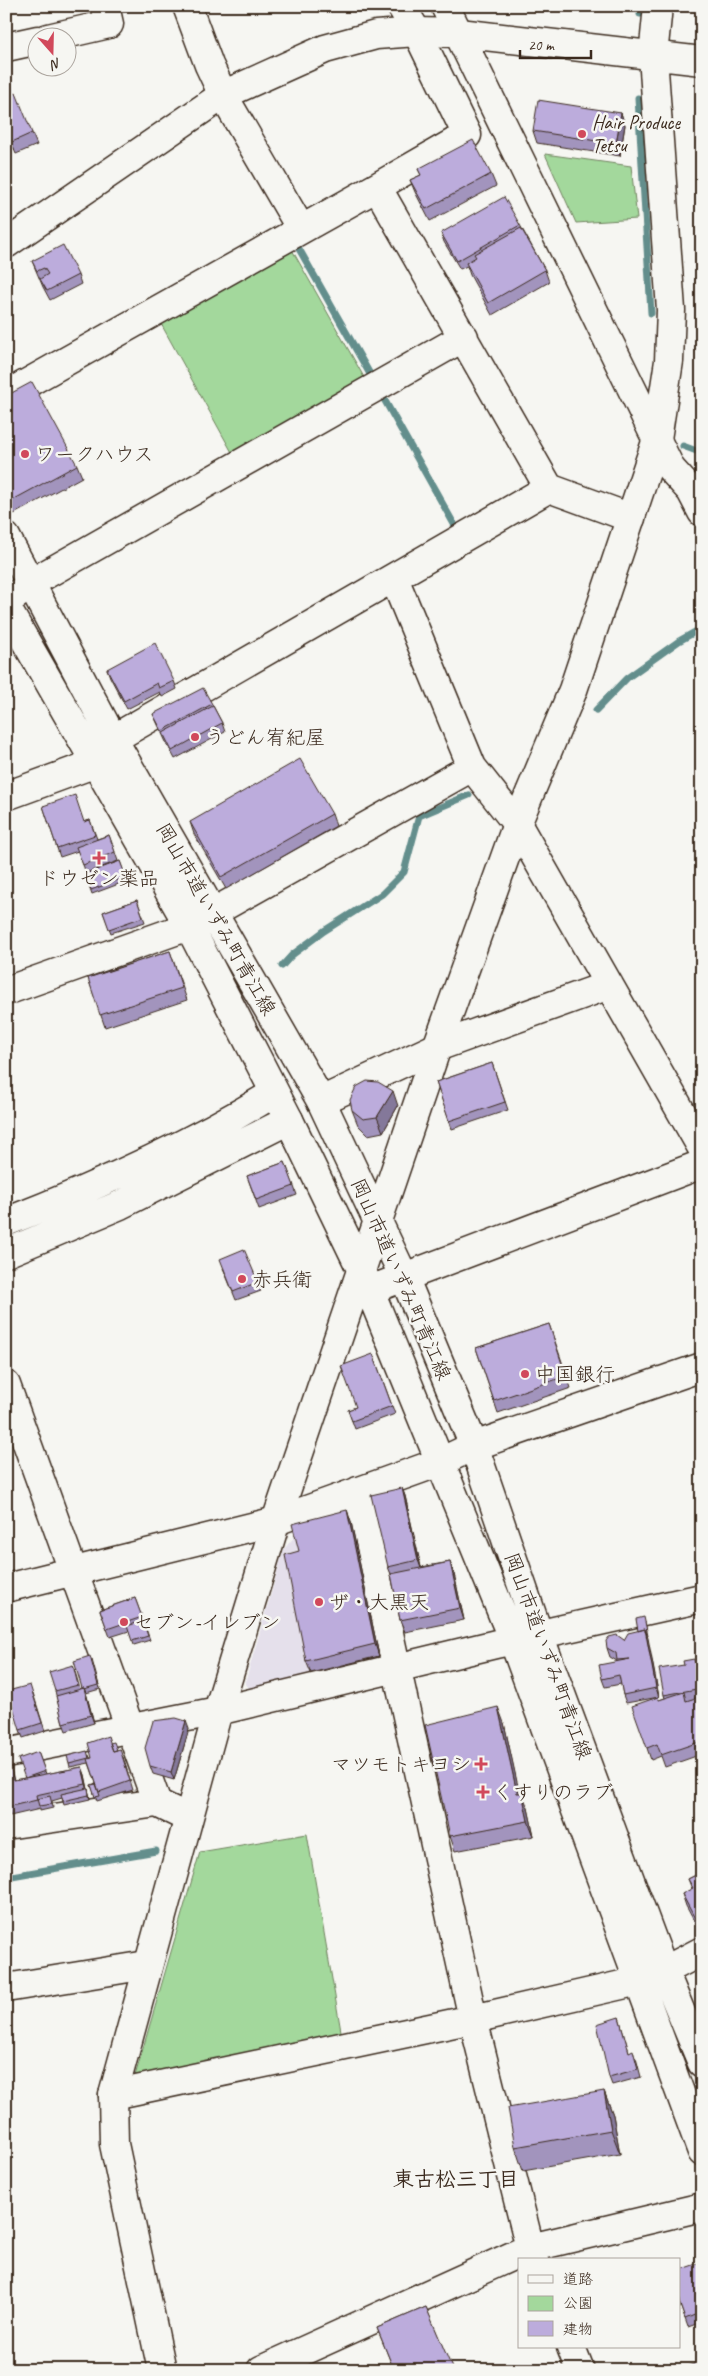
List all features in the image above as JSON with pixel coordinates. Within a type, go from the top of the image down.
[{"type":"street","points":[[78,31],[109,24],[105,6]]},
{"type":"street","points":[[187,6],[209,65],[223,95],[294,233]]},
{"type":"street","points":[[6,394],[467,135],[417,32],[401,6]]},
{"type":"street","points":[[445,6],[672,469],[691,491],[702,512]]},
{"type":"street","points":[[162,2370],[114,2144],[113,2095],[218,1711],[276,1521],[365,1280],[378,1222],[437,1048],[517,824],[573,690],[657,439],[669,361],[671,310],[653,56],[658,6]]},
{"type":"street","points":[[6,244],[223,95],[325,49],[376,36],[417,32],[459,33],[702,61]]},
{"type":"street","points":[[6,47],[28,42]]},
{"type":"street","points":[[377,187],[549,488],[631,518]]},
{"type":"street","points":[[6,602],[31,583],[464,337]]},
{"type":"street","points":[[113,739],[549,488]]},
{"type":"street","name":"岡山市道いずみ町青江線","points":[[6,537],[113,739],[321,1101],[404,1277],[474,1446],[526,1637],[639,1981],[702,2152]]},
{"type":"street","points":[[394,578],[472,767],[517,824],[702,1148]]},
{"type":"street","name":"岡山市道いずみ町青江線","points":[[6,607],[189,926],[289,1120],[365,1280],[440,1462],[526,1637],[702,2063]]},
{"type":"street","points":[[6,796],[96,763]]},
{"type":"street","points":[[6,991],[189,926],[472,767]]},
{"type":"street","points":[[321,1101],[437,1048],[609,985]]},
{"type":"street","points":[[6,1222],[67,1198],[148,1161],[274,1093]]},
{"type":"street","points":[[6,1253],[120,1205],[289,1120]]},
{"type":"street","points":[[365,1280],[404,1277],[702,1164]]},
{"type":"street","points":[[6,1588],[276,1521],[440,1462],[474,1446],[702,1367]]},
{"type":"street","points":[[6,1385],[158,1803]]},
{"type":"street","points":[[358,1491],[398,1666],[474,2019],[533,2254],[702,2207]]},
{"type":"street","points":[[6,1753],[218,1711],[398,1666],[702,1598]]},
{"type":"street","points":[[6,1825],[158,1803],[188,1818]]},
{"type":"street","points":[[113,2095],[474,2019],[639,1981],[664,1971],[702,1951]]},
{"type":"street","points":[[6,1988],[147,1965]]},
{"type":"street","points":[[270,2368],[518,2261]]},
{"type":"street","points":[[570,2348],[580,2370]]},
{"type":"shaded area","name":"ザ・大黒天","points":[[347,1512],[351,1515],[381,1656],[378,1661],[249,1688],[245,1683],[284,1549],[303,1527]]},
{"type":"green space","points":[[545,154],[631,166],[637,219],[576,223]]},
{"type":"green space","points":[[291,248],[365,379],[234,456],[160,322]]},
{"type":"green space","points":[[307,1834],[342,2037],[139,2081],[135,2076],[200,1852]]},
{"type":"building","points":[[16,93],[32,133],[12,142],[6,128],[6,97]]},
{"type":"building","points":[[538,100],[621,113],[616,144],[533,131]]},
{"type":"building","points":[[473,140],[491,174],[426,209],[410,180],[421,175],[418,169]]},
{"type":"building","points":[[504,197],[520,225],[457,261],[441,233]]},
{"type":"building","points":[[521,228],[545,270],[488,303],[466,263],[476,257],[474,254]]},
{"type":"building","points":[[63,245],[78,275],[47,291],[40,279],[48,274],[44,268],[37,271],[32,261]]},
{"type":"building","points":[[32,382],[77,465],[9,502],[6,497],[6,396]]},
{"type":"building","points":[[155,643],[174,681],[159,688],[157,683],[124,701],[107,669]]},
{"type":"building","points":[[203,688],[212,704],[162,731],[153,714]]},
{"type":"building","points":[[213,706],[222,723],[172,751],[163,733]]},
{"type":"building","points":[[300,759],[332,814],[221,877],[190,822]]},
{"type":"building","points":[[75,795],[84,822],[90,820],[95,835],[57,848],[43,806]]},
{"type":"building","points":[[109,835],[115,852],[83,865],[76,847]]},
{"type":"building","points":[[120,861],[126,877],[91,890],[85,874]]},
{"type":"building","points":[[137,900],[143,917],[109,929],[103,912]]},
{"type":"building","points":[[170,951],[182,988],[100,1015],[88,978]]},
{"type":"building","points":[[492,1063],[505,1102],[449,1121],[436,1082]]},
{"type":"building","points":[[367,1081],[378,1082],[393,1091],[377,1117],[363,1119],[352,1110],[350,1100],[356,1087]]},
{"type":"building","points":[[285,1162],[294,1186],[256,1200],[247,1176]]},
{"type":"building","points":[[244,1249],[258,1282],[233,1292],[220,1259]]},
{"type":"building","points":[[549,1324],[566,1376],[494,1401],[476,1348]]},
{"type":"building","points":[[373,1354],[392,1406],[352,1421],[348,1410],[356,1407],[341,1366]]},
{"type":"building","points":[[402,1488],[418,1560],[388,1567],[371,1495]]},
{"type":"building","points":[[347,1510],[375,1644],[306,1661],[285,1555],[299,1551],[292,1524]]},
{"type":"building","points":[[450,1562],[460,1608],[400,1620],[391,1574]]},
{"type":"building","points":[[135,1598],[142,1617],[107,1629],[100,1610]]},
{"type":"building","points":[[644,1617],[647,1631],[645,1632],[645,1629],[638,1631],[636,1619]]},
{"type":"building","points":[[143,1621],[148,1636],[132,1641],[127,1626]]},
{"type":"building","points":[[645,1629],[656,1688],[623,1695],[619,1675],[602,1679],[599,1665],[630,1659],[617,1660],[616,1653],[607,1648],[606,1641],[609,1637],[617,1635],[624,1640],[628,1633]]},
{"type":"building","points":[[90,1656],[98,1685],[84,1689],[82,1688],[74,1661]]},
{"type":"building","points":[[694,1659],[695,1663],[702,1662],[702,1688],[664,1695],[659,1669],[684,1665],[683,1661]]},
{"type":"building","points":[[73,1665],[78,1685],[55,1691],[49,1672]]},
{"type":"building","points":[[30,1685],[42,1723],[20,1730],[8,1691]]},
{"type":"building","points":[[84,1688],[91,1715],[63,1723],[56,1696]]},
{"type":"building","points":[[684,1692],[686,1701],[702,1696],[702,1741],[661,1755],[657,1744],[647,1748],[632,1706],[658,1697],[659,1700]]},
{"type":"building","points":[[6,1697],[13,1719],[6,1721]]},
{"type":"building","points":[[498,1707],[517,1793],[522,1793],[528,1821],[450,1836],[425,1725]]},
{"type":"building","points":[[176,1718],[186,1721],[171,1772],[150,1766],[145,1748],[153,1721]]},
{"type":"building","points":[[108,1736],[113,1751],[120,1749],[130,1781],[99,1792],[88,1759],[92,1758],[88,1743]]},
{"type":"building","points":[[114,1742],[117,1750],[113,1751],[110,1743]]},
{"type":"building","points":[[87,1751],[89,1758],[69,1763],[67,1756]]},
{"type":"building","points":[[38,1752],[45,1771],[25,1778],[18,1759]]},
{"type":"building","points":[[82,1767],[86,1784],[36,1795],[37,1800],[7,1807],[6,1771],[11,1770],[14,1780]]},
{"type":"building","points":[[96,1784],[100,1796],[95,1797],[91,1785]]},
{"type":"building","points":[[88,1788],[89,1795],[63,1801],[61,1794]]},
{"type":"building","points":[[50,1796],[52,1804],[39,1806],[37,1799]]},
{"type":"building","points":[[702,1872],[702,1924],[699,1926],[682,1894],[693,1888],[688,1879]]},
{"type":"building","points":[[619,2017],[629,2052],[633,2050],[638,2069],[609,2077],[597,2024]]},
{"type":"building","points":[[604,2091],[611,2130],[515,2147],[508,2108]]},
{"type":"building","points":[[702,2262],[702,2312],[685,2319],[680,2305],[680,2270]]},
{"type":"building","points":[[426,2307],[452,2368],[448,2370],[394,2370],[377,2328]]},
{"type":"building","points":[[702,2361],[702,2370],[689,2370],[688,2366]]},
{"type":"waterway","points":[[640,14],[641,6]]},
{"type":"waterway","points":[[638,98],[651,313]]},
{"type":"waterway","points":[[294,240],[375,383]]},
{"type":"waterway","points":[[380,392],[459,533]]},
{"type":"waterway","points":[[683,446],[702,453]]},
{"type":"waterway","points":[[596,710],[627,678],[679,641],[702,628]]},
{"type":"waterway","points":[[282,966],[292,955],[324,931],[382,894],[404,872],[419,816],[469,795]]},
{"type":"waterway","points":[[6,1877],[156,1851]]},
{"type":"place","name":"Hair Produce Tetsu","points":[[582,134]]},
{"type":"place","name":"ワークハウス","points":[[25,454]]},
{"type":"place","name":"うどん宥紀屋","points":[[195,737]]},
{"type":"place","name":"ドウゼン薬品","points":[[99,858]]},
{"type":"place","name":"赤兵衛","points":[[242,1279]]},
{"type":"place","name":"中国銀行","points":[[525,1374]]},
{"type":"place","name":"ザ・大黒天","points":[[319,1602]]},
{"type":"place","name":"セブン-イレブン","points":[[124,1622]]},
{"type":"place","name":"マツモトキヨシ","points":[[481,1764]]},
{"type":"place","name":"くすりのラブ","points":[[483,1792]]},
{"type":"district","name":"東古松三丁目","points":[[456,2179]]}]
